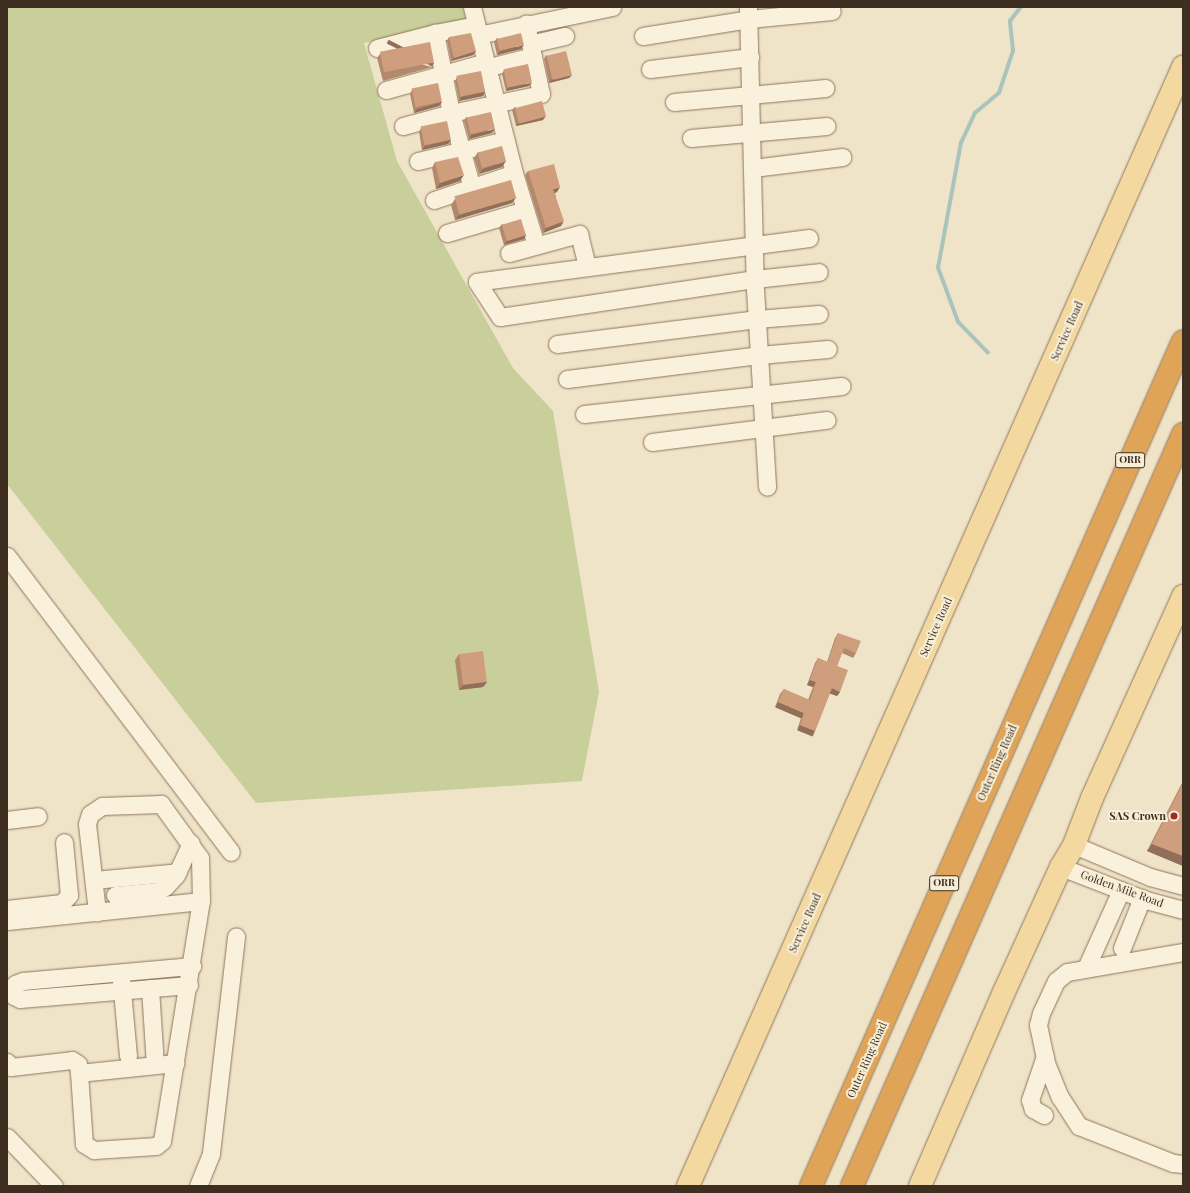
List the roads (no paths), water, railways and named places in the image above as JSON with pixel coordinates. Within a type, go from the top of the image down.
[{"type":"highway","name":"Outer Ring Road","points":[[811,1186],[1183,341]]},
{"type":"highway","points":[[852,1186],[1183,434]]},
{"type":"main road","name":"Service Road","points":[[688,1186],[1183,67]]},
{"type":"main road","points":[[920,1186],[1061,867],[1074,845],[1092,798],[1183,596]]},
{"type":"street","points":[[472,7],[477,30],[488,65],[514,173],[536,246]]},
{"type":"street","points":[[377,48],[435,33],[526,24],[612,7]]},
{"type":"street","points":[[643,36],[748,13],[832,11]]},
{"type":"street","points":[[748,13],[755,279],[767,487]]},
{"type":"street","points":[[403,126],[451,113],[541,94],[526,24]]},
{"type":"street","points":[[435,33],[445,74],[451,113],[472,188]]},
{"type":"street","points":[[386,90],[445,74],[488,65],[532,50],[565,36]]},
{"type":"street","points":[[650,69],[750,57]]},
{"type":"street","points":[[674,102],[825,88]]},
{"type":"street","points":[[691,138],[826,126]]},
{"type":"street","points":[[418,161],[506,140]]},
{"type":"street","points":[[753,168],[842,157]]},
{"type":"street","points":[[434,200],[514,173]]},
{"type":"street","points":[[447,233],[525,210]]},
{"type":"street","points":[[509,253],[579,234],[587,266]]},
{"type":"street","points":[[809,238],[587,266],[477,282],[500,317],[755,279],[819,272]]},
{"type":"street","points":[[557,344],[757,319],[819,314]]},
{"type":"street","points":[[567,379],[759,355],[828,349]]},
{"type":"street","points":[[584,414],[841,386]]},
{"type":"street","points":[[652,442],[763,426],[827,420]]},
{"type":"street","points":[[7,556],[231,852]]},
{"type":"street","points":[[165,809],[186,792]]},
{"type":"street","points":[[7,1062],[10,1066],[72,1060],[78,1064],[84,1144],[94,1150],[156,1146],[162,1141],[190,985],[201,901],[200,861],[186,838],[165,809],[157,803],[102,806],[93,810],[87,824],[97,912]]},
{"type":"street","points":[[7,820],[38,816]]},
{"type":"street","points":[[115,895],[158,891],[165,887],[178,872],[186,838],[204,817]]},
{"type":"street","points":[[7,909],[62,903],[68,895],[64,842]]},
{"type":"street","name":"Golden Mile Road","points":[[1074,845],[1150,877],[1183,886]]},
{"type":"street","name":"Golden Mile Road","points":[[1061,867],[1142,898],[1183,910]]},
{"type":"street","points":[[94,880],[178,872]]},
{"type":"street","points":[[1086,968],[1121,890]]},
{"type":"street","points":[[1122,948],[1142,898]]},
{"type":"street","points":[[7,921],[201,901]]},
{"type":"street","points":[[198,1186],[211,1153],[236,936]]},
{"type":"street","points":[[1183,952],[1086,968],[1060,976],[1041,1013],[1039,1032],[1045,1056],[1060,1096],[1079,1126],[1173,1163],[1183,1164]]},
{"type":"street","points":[[190,985],[20,999],[14,996],[10,990],[19,981],[192,966]]},
{"type":"street","points":[[120,972],[128,1056]]},
{"type":"street","points":[[150,988],[155,1065]]},
{"type":"street","points":[[1044,1115],[1033,1109],[1030,1100],[1045,1056]]},
{"type":"street","points":[[79,1073],[175,1063]]},
{"type":"street","points":[[7,1137],[54,1186]]},
{"type":"waterway","points":[[988,353],[958,322],[938,268],[961,143],[975,113],[999,93],[1013,51],[1010,21],[1021,7]]},
{"type":"place","name":"SAS Crown","points":[[1174,816]]}]
